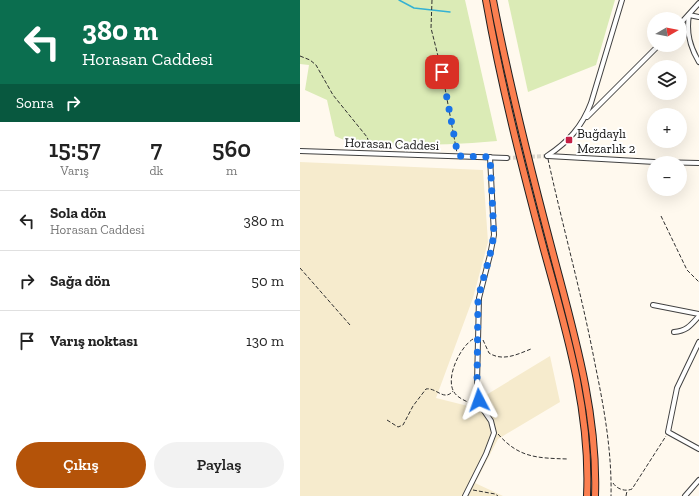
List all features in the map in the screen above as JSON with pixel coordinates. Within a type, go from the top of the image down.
[{"type":"highway","points":[[486,0],[506,101],[575,372],[585,432],[587,496]]},
{"type":"highway","points":[[493,0],[504,61],[523,142],[580,358],[593,435],[595,496]]},
{"type":"street","points":[[585,118],[591,103],[622,0]]},
{"type":"street","points":[[699,3],[689,15],[688,37],[699,62]]},
{"type":"street","points":[[689,15],[699,17]]},
{"type":"street","points":[[547,156],[569,140],[585,118],[652,52]]},
{"type":"street","name":"Horasan Caddesi","points":[[300,151],[507,158]]},
{"type":"street","points":[[547,156],[699,163]]},
{"type":"street","points":[[465,496],[493,439],[494,430],[491,421],[481,408],[477,383],[480,291],[494,235],[490,157]]},
{"type":"street","points":[[653,306],[699,315],[688,328],[682,331],[674,332]]},
{"type":"street","points":[[699,342],[677,388],[668,432],[699,449]]},
{"type":"street","points":[[685,496],[699,480]]},
{"type":"path","points":[[432,0],[431,28],[442,72],[458,156]]},
{"type":"path","points":[[300,56],[310,60],[316,65],[333,95],[367,137],[373,153]]},
{"type":"path","points":[[547,156],[598,375],[607,426],[612,481],[611,496]]},
{"type":"path","points":[[661,216],[687,270],[699,282]]},
{"type":"path","points":[[300,268],[350,325]]},
{"type":"path","points":[[481,408],[458,396],[453,391],[451,383],[459,354],[466,344],[478,337],[483,340],[489,353],[497,356],[512,357],[531,348]]},
{"type":"path","points":[[387,420],[398,427],[402,426],[413,406],[426,389],[431,389],[445,396],[449,395],[453,391]]},
{"type":"path","points":[[494,430],[510,446],[522,453],[540,458],[568,459]]},
{"type":"path","points":[[626,496],[628,490],[633,487],[668,432]]},
{"type":"path","points":[[612,481],[617,487],[628,490]]},
{"type":"path","points":[[469,489],[495,494],[498,496]]},
{"type":"shaded area","points":[[300,162],[483,170],[488,242],[473,298],[436,398],[468,406],[550,356],[560,402],[498,439],[475,483],[503,496],[300,496]]},
{"type":"green space","points":[[300,0],[465,0],[497,141],[435,145],[398,145],[357,143],[335,136],[327,100],[305,90],[309,65],[300,64]]},
{"type":"green space","points":[[508,0],[615,0],[596,65],[528,92]]},
{"type":"waterway","points":[[399,0],[414,8],[450,12]]},
{"type":"tunnel","points":[[507,158],[547,156]]},
{"type":"place","name":"Buğdaylı Mezarlık 2","points":[[569,140]]},
{"type":"route","points":[[442,72],[458,156],[490,157],[494,235],[478,298],[477,383],[479,400]]}]
